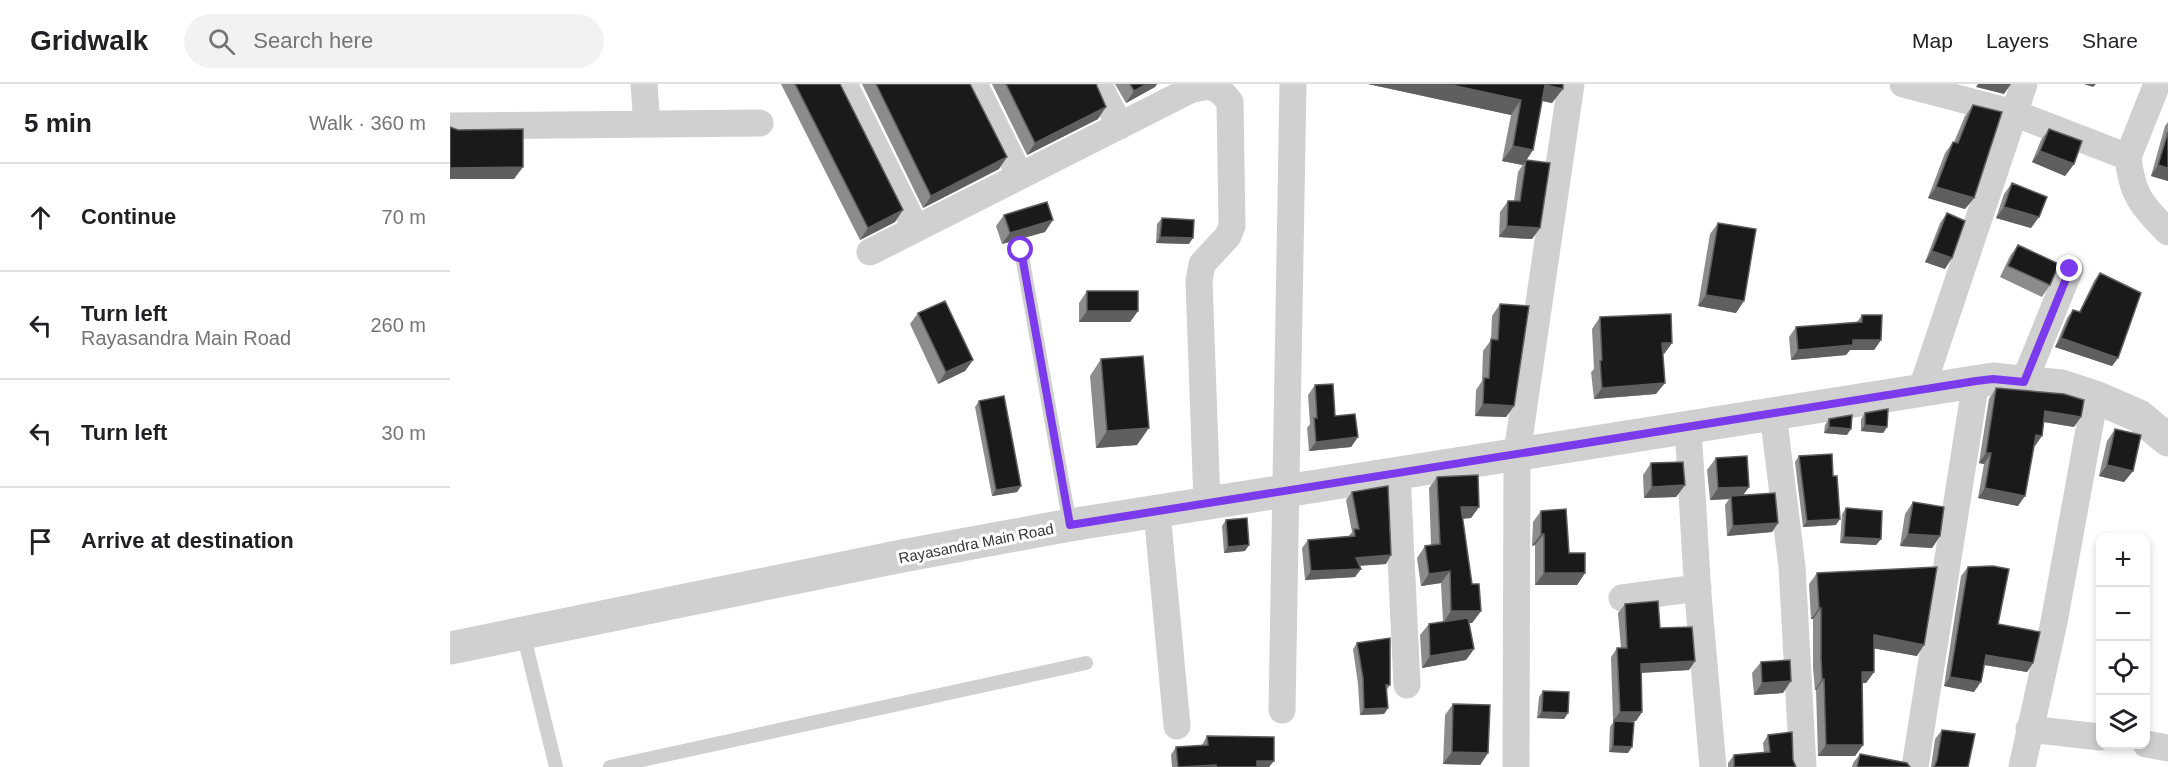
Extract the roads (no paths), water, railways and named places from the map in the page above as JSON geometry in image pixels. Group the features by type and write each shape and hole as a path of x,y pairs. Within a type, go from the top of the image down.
{"street":[{"path":"644,84 647,124"},
{"path":"843,84 916,229"},
{"path":"974,84 1020,176"},
{"path":"1098,84 1120,126"},
{"path":"1282,710 1293,84"},
{"path":"1516,767 1517,453 1571,84"},
{"path":"1903,84 2014,113 2128,157"},
{"path":"1921,390 2024,84"},
{"path":"2157,84 2128,157 2131,178 2141,203 2168,232"},
{"path":"870,252 1190,90 1206,86 1221,90 1230,102 1232,226 1228,236 1202,264 1199,280 1207,503"},
{"path":"450,126 760,123"},
{"path":"2024,382 2070,269"},
{"name":"Rayasandra Main Road","path":"450,648 902,556 1070,525 1976,381 1993,379 2061,386 2095,397 2139,416 2168,440"},
{"path":"1915,767 1976,381"},
{"path":"2022,767 2054,622 2095,397"},
{"path":"1773,413 1792,567 1803,767"},
{"path":"1688,427 1698,588 1713,767"},
{"path":"1397,473 1407,686"},
{"path":"1156,512 1177,726"},
{"path":"1622,598 1698,588"},
{"path":"2029,729 2096,737"},
{"path":"2150,745 2168,748"}],"lane":[{"path":"1021,250 1070,525"},
{"path":"524,633 555,767"},
{"path":"610,767 1086,663"}]}
